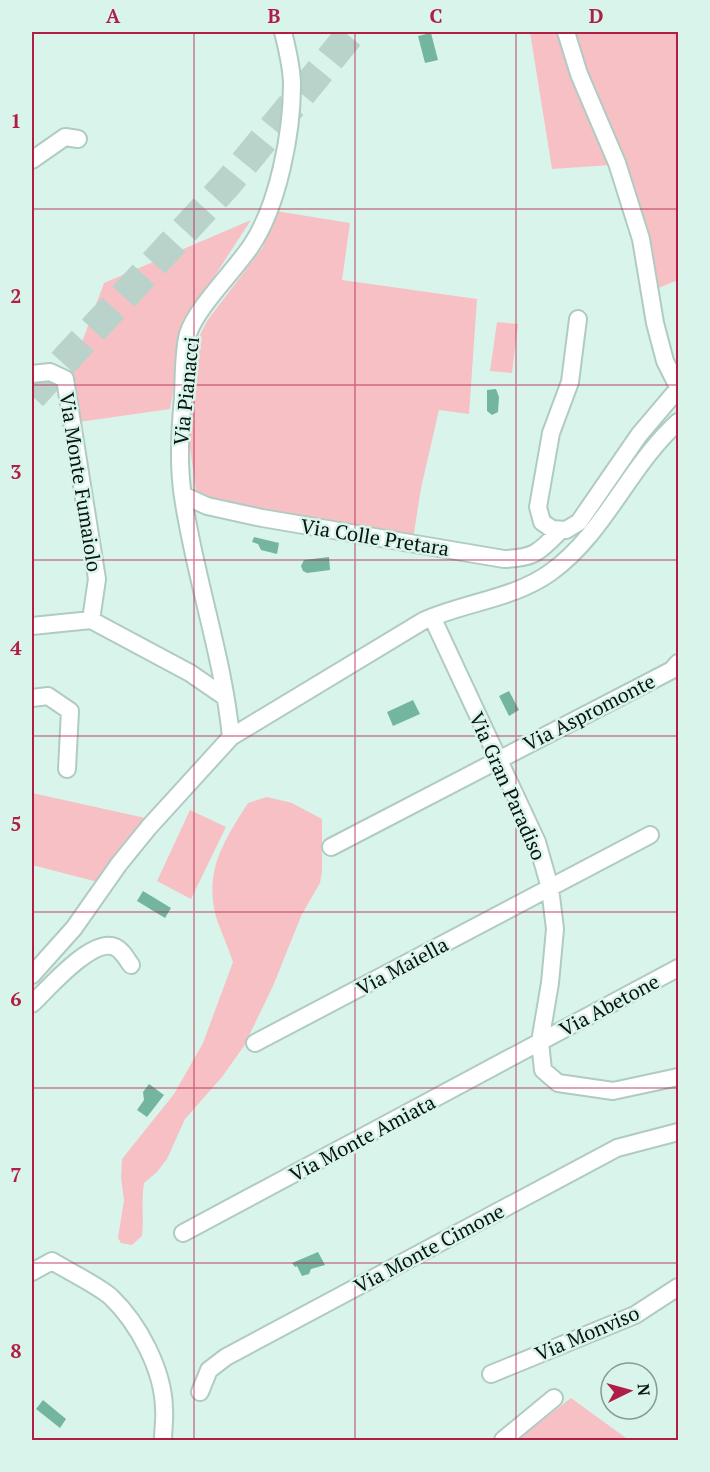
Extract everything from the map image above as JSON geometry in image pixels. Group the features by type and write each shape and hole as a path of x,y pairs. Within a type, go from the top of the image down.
{"street":[{"name":"Via Pianacci","path":"231,737 225,697 190,539 179,453 189,334 197,316 252,245 266,219 283,163 290,126 292,83 283,32"},
{"path":"566,32 579,74 618,163 641,239 655,323 665,362 678,388"},
{"path":"32,160 65,137 78,139"},
{"path":"560,531 542,522 538,512 538,500 551,433 570,382 578,319"},
{"name":"Via Monte Fumaiolo","path":"32,375 50,372 65,379 97,579 91,620"},
{"name":"Via Colle Pretara","path":"183,495 207,506 262,518 504,559 530,556 538,552 560,531 570,529 579,522 639,435 678,388"},
{"path":"32,975 74,928 148,827 231,737 432,617 513,592 551,572 581,544 656,445 678,422"},
{"name":"Via Gran Paradiso","path":"432,617 537,842 550,888 555,929 550,984 540,1042 543,1070 558,1083 613,1090 678,1077"},
{"path":"32,626 91,620 190,673 225,697"},
{"name":"Via Aspromonte","path":"331,848 672,670 678,663"},
{"path":"32,698 48,696 70,711 67,769"},
{"name":"Via Maiella","path":"255,1043 650,835"},
{"path":"32,1004 82,957 96,948 107,946 118,948 130,965"},
{"name":"Via Abetone","path":"540,1042 678,968"},
{"name":"Via Monte Amiata","path":"183,1233 540,1042"},
{"name":"Via Monte Cimone","path":"200,1392 209,1370 226,1356 617,1148 678,1132"},
{"path":"32,1272 52,1261 111,1297 130,1320 151,1354 160,1379 165,1407 162,1440"},
{"name":"Via Monviso","path":"491,1374 635,1315 678,1287"},
{"path":"503,1440 554,1398"}],"shaded area":[{"path":"530,32 678,32 678,280 656,289 611,165 552,169"},
{"path":"431,33 438,60 425,63 418,36"},
{"path":"276,211 350,223 342,280 477,299 469,414 439,410 421,488 413,539 216,501 196,491 189,441 195,358 199,337 207,321 263,247"},
{"path":"251,220 186,320 170,409 79,422 70,374 104,283"},
{"path":"497,322 518,324 512,373 490,371"},
{"path":"496,389 499,397 498,412 492,415 487,411 487,390"},
{"path":"254,537 279,543 277,554 261,550 258,544 252,542"},
{"path":"329,557 330,570 307,573 303,571 301,566 304,560"},
{"path":"509,691 519,710 509,716 499,696"},
{"path":"413,700 420,714 393,726 387,712"},
{"path":"32,793 150,819 98,882 32,865"},
{"path":"267,797 292,803 322,819 320,883 302,914 273,986 244,1046 222,1077 185,1119 167,1159 144,1183 142,1236 132,1245 121,1243 118,1238 124,1200 121,1178 122,1159 174,1094 203,1043 233,962 216,917 213,900 218,857 248,803"},
{"path":"190,810 226,827 191,899 157,881"},
{"path":"143,891 171,908 165,918 137,901"},
{"path":"149,1084 164,1095 147,1117 137,1110 144,1100 143,1092"},
{"path":"318,1252 325,1265 311,1269 309,1274 302,1276 297,1266 295,1267 292,1263"},
{"path":"571,1398 627,1440 517,1440"},
{"path":"43,1400 66,1419 60,1428 36,1409"}],"tunnel":[{"path":"32,396 228,183 352,32"}]}
